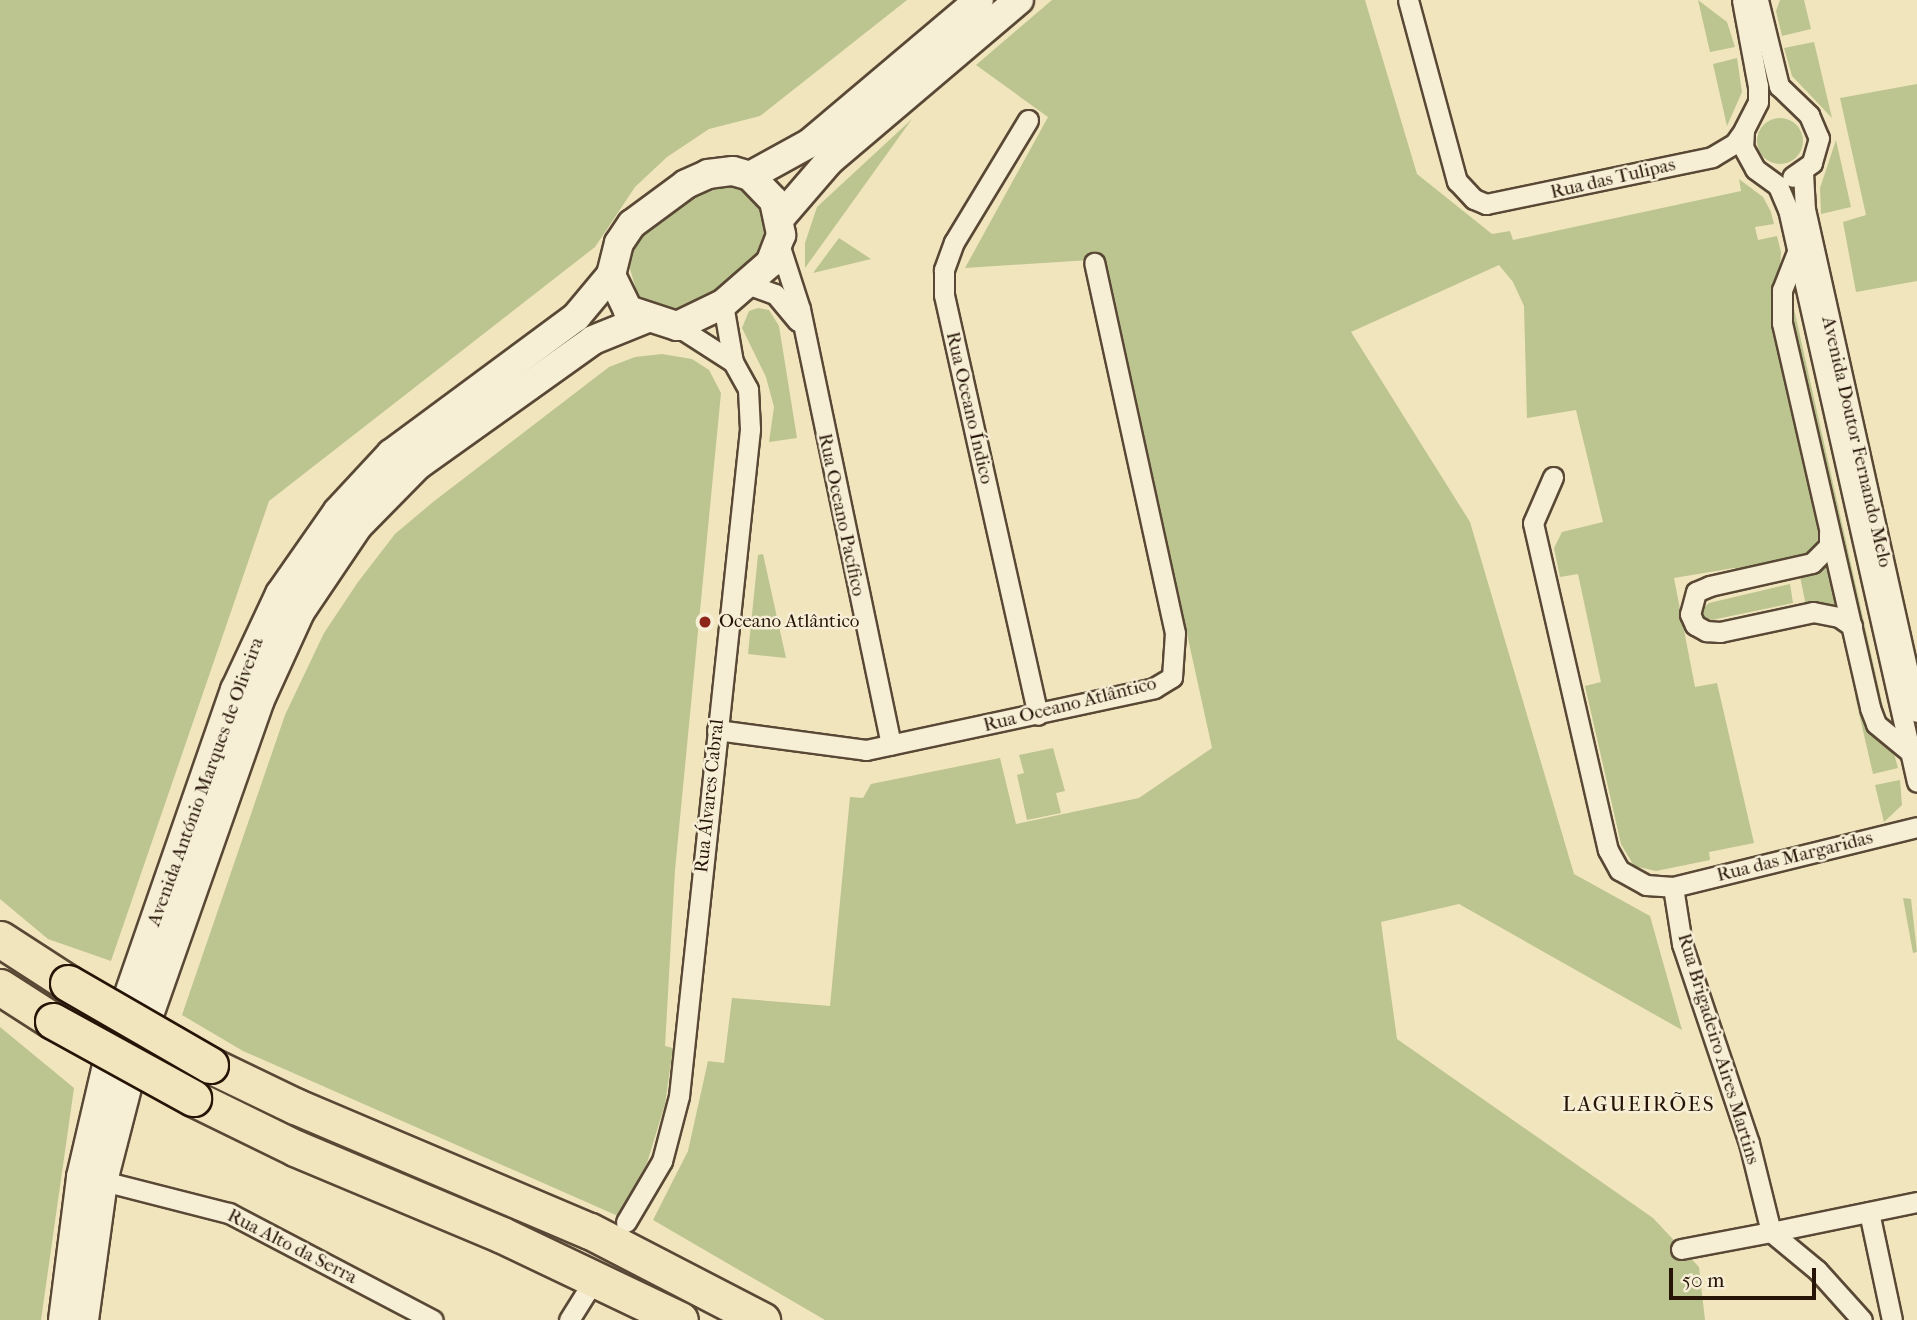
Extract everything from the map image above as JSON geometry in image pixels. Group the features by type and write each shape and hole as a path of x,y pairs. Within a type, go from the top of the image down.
{"highway":[{"path":"0,939 68,983 210,1065 295,1107 590,1231 762,1320"},
{"path":"0,987 53,1021 193,1098 295,1147 502,1235 680,1320"}],"main road":[{"path":"779,231 774,201 750,176 810,143 979,0"},
{"path":"611,275 620,301 645,319 677,326 723,304 750,285 771,263 779,231 829,161 1019,0"},
{"name":"Avenida António Marques de Oliveira","path":"92,1179 113,1040 235,690 280,593 338,510 391,454 576,317 611,275 619,243 655,204 708,174 733,172 750,176"},
{"name":"Avenida António Marques de Oliveira","path":"92,1179 243,746 283,647 325,572 358,526 418,465 593,340 645,319"},
{"path":"63,1320 92,1179"},
{"path":"84,1320 92,1179"}],"street":[{"name":"Rua das Tulipas","path":"1408,0 1457,181 1474,199 1486,204 1514,201 1712,157"},
{"name":"Avenida Doutor Fernando Melo","path":"1742,0 1757,67 1744,147 1761,172 1783,196 1917,782"},
{"path":"1712,157 1791,178 1803,172 1818,151 1819,138 1809,115 1779,86 1758,0"},
{"path":"1712,157 1735,143 1749,122 1776,103 1800,108"},
{"name":"Rua Oceano Índico","path":"1028,120 951,248 944,270 944,295 1038,715"},
{"name":"Avenida Doutor Fernando Melo","path":"1803,172 1805,209 1916,704"},
{"name":"Rua Oceano Pacífico","path":"779,231 891,745"},
{"path":"1797,252 1779,305 1876,724 1910,752"},
{"name":"Rua Oceano Atlântico","path":"717,730 866,750 1154,688 1172,677 1176,650 1094,263"},
{"name":"Rua Oceano Pacífico","path":"750,285 775,294 801,325"},
{"name":"Rua Álvares Cabral","path":"626,1222 662,1161 679,1096 750,429 748,389 733,362 723,304"},
{"path":"677,326 733,362"},
{"path":"1553,477 1533,523 1608,850 1619,870 1646,885 1673,887"},
{"path":"1830,528 1829,546 1822,557 1799,569 1696,592 1690,614 1695,625 1720,632 1813,612 1839,617 1852,626"},
{"name":"Rua das Margaridas","path":"1673,887 1917,827"},
{"name":"Rua Brigadeiro Aires Martins","path":"1673,887 1682,944 1749,1143 1771,1232"},
{"name":"Rua Alto da Serra","path":"92,1179 229,1213 433,1320"},
{"path":"1681,1249 1917,1202"},
{"path":"1868,1212 1892,1320"},
{"path":"1771,1232 1817,1269 1862,1320"},
{"path":"569,1320 586,1293"}],"green space":[{"path":"0,0 907,0 760,116 709,129 667,157 635,187 595,247 269,501 111,961 48,939 0,899"},
{"path":"1052,0 1365,0 1417,174 1492,234 1510,231 1513,240 1741,191 1739,179 1763,197 1771,212 1774,224 1755,227 1758,240 1777,236 1781,252 1777,324 1772,325 1807,483 1814,482 1825,526 1816,553 1744,574 1734,568 1674,578 1695,687 1717,683 1754,843 1709,852 1710,860 1656,871 1634,866 1621,844 1585,686 1601,682 1578,574 1560,577 1554,548 1562,532 1603,522 1576,410 1527,418 1524,306 1513,282 1499,265 1351,332 1470,522 1574,874 1650,916 1682,1030 1459,904 1381,922 1397,1039 1653,1218 1699,1267 1705,1320 825,1320 653,1220 688,1151 708,1061 724,1063 732,998 830,1006 850,797 863,798 871,784 1000,758 1016,824 1139,798 1212,748 1105,259 965,268 1048,117 976,65"},
{"path":"1698,0 1727,22 1735,47 1710,52"},
{"path":"1780,0 1804,0 1811,29 1782,36 1776,11"},
{"path":"1814,42 1832,118 1792,76 1784,48"},
{"path":"1737,58 1742,92 1727,126 1713,64"},
{"path":"1917,84 1917,281 1856,292 1843,222 1866,215 1840,98"},
{"path":"1780,118 1789,119 1796,125 1802,132 1802,150 1796,157 1789,163 1780,164 1771,163 1764,157 1758,150 1757,141 1758,132 1764,125 1771,119"},
{"path":"912,119 805,268 805,243 817,207"},
{"path":"1836,140 1851,207 1821,214 1820,188"},
{"path":"730,185 751,195 766,220 763,244 754,257 714,293 679,310 662,310 638,296 628,262 640,238 693,197"},
{"path":"839,238 871,259 813,273"},
{"path":"1790,291 1887,725 1880,716 1786,305"},
{"path":"758,308 769,310 779,326 797,438 769,442 774,407 766,377 742,328 749,311"},
{"path":"662,354 692,359 709,370 721,393 675,870 665,1046 673,1048 665,1104 647,1163 618,1216 243,1051 182,1015 285,715 324,633 358,582 395,534 609,367 635,357"},
{"path":"763,554 786,658 748,654 758,555"},
{"path":"1830,559 1840,608 1806,606 1800,576"},
{"path":"1790,584 1793,603 1712,620 1703,617 1702,609 1709,603"},
{"path":"1861,695 1893,750 1898,768 1873,774 1855,696"},
{"path":"1053,748 1065,791 1056,793 1061,813 1027,820 1017,775 1024,773 1019,755"},
{"path":"1900,780 1902,805 1884,822 1875,785"},
{"path":"1903,898 1911,899 1917,952 1913,953"},
{"path":"0,1027 74,1088 41,1320 0,1320"}],"place":[{"name":"Oceano Atlântico","path":"705,622"}],"district":[{"name":"LAGUEIRÕES","path":"1639,1104"}]}
